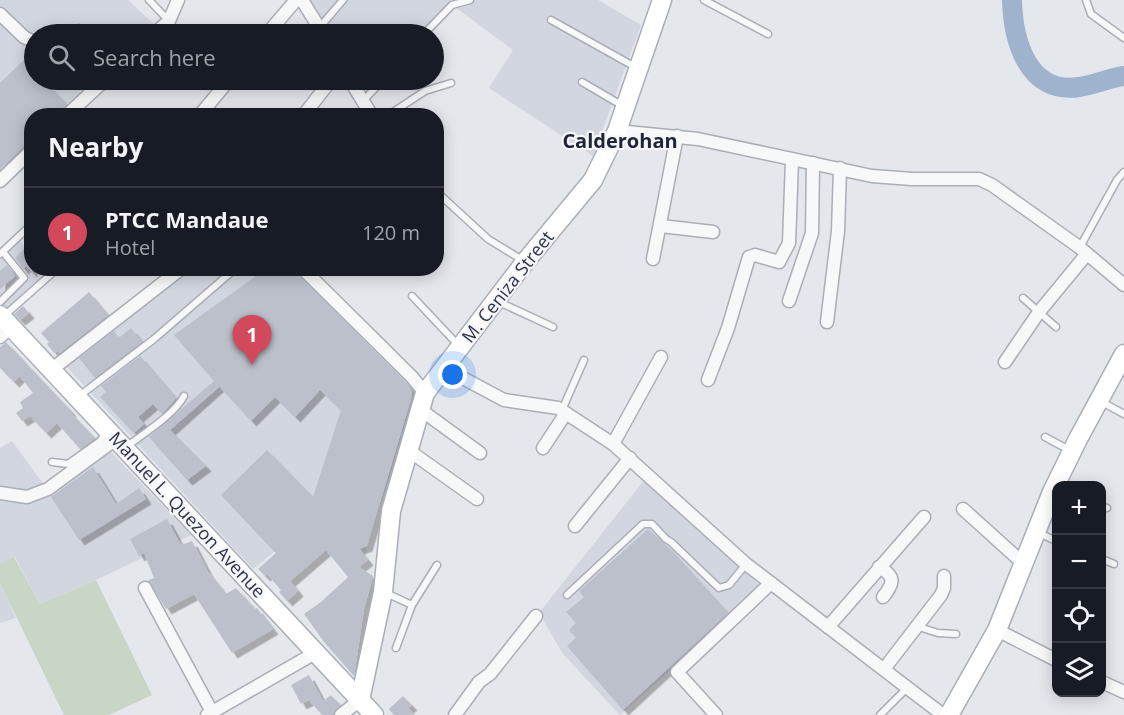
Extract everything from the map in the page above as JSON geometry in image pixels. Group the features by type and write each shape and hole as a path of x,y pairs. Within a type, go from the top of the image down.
{"street":[{"path":"166,24 170,21 178,0"},
{"path":"276,24 296,0"},
{"path":"302,0 317,24"},
{"name":"M. Ceniza Street","path":"360,700 383,592 391,511 423,401 460,346 593,180 617,131 662,0"},
{"path":"0,14 24,37"},
{"path":"206,108 221,90"},
{"path":"309,108 323,90"},
{"path":"356,90 367,108"},
{"path":"75,108 93,91"},
{"path":"617,131 677,136 872,176 912,179 979,179 992,185 1083,251 1124,285"},
{"path":"653,259 677,136"},
{"path":"0,181 24,158"},
{"path":"708,380 729,328 749,257 755,255 779,262 789,243 792,160"},
{"path":"789,301 812,233 813,163"},
{"path":"827,322 838,231 840,168"},
{"path":"661,226 713,232"},
{"path":"1005,362 1083,251"},
{"path":"51,370 172,276"},
{"path":"310,276 412,377 423,401 480,453"},
{"name":"Manuel L. Quezon Avenue","path":"3,320 374,715"},
{"path":"1059,481 1072,451 1124,354"},
{"path":"613,444 661,357"},
{"path":"444,368 504,400 558,408 613,444 746,564 943,715"},
{"path":"543,448 564,412"},
{"path":"0,493 27,497 48,489 116,440"},
{"path":"408,450 477,499"},
{"path":"575,526 630,458"},
{"path":"949,715 997,630 1052,498"},
{"path":"963,509 1024,564"},
{"path":"828,627 924,517"},
{"path":"879,567 888,572 891,578 891,586 883,597"},
{"path":"884,669 941,595 944,588 944,576"},
{"path":"716,715 677,672 771,583"},
{"path":"145,588 209,714 315,653"},
{"path":"455,715 479,682 490,674 536,616"},
{"path":"997,630 1052,658"},
{"path":"1106,684 1124,692"},
{"path":"341,715 360,700"}],"lane":[{"path":"149,0 170,21"},
{"path":"326,24 343,0"},
{"path":"434,24 453,4 470,0"},
{"path":"704,0 768,34"},
{"path":"1086,0 1091,14 1124,38"},
{"path":"551,20 639,69"},
{"path":"582,82 625,107"},
{"path":"444,85 451,83"},
{"path":"363,101 373,90"},
{"path":"399,108 428,90"},
{"path":"1083,251 1117,180 1124,172"},
{"path":"444,199 488,239 525,262"},
{"path":"3,320 11,292 24,278 2,253 24,232"},
{"path":"3,320 50,276"},
{"path":"77,398 154,339 227,276"},
{"path":"5,285 11,292"},
{"path":"412,296 460,346"},
{"path":"1023,298 1056,327"},
{"path":"495,301 553,327"},
{"path":"564,412 584,360"},
{"path":"52,462 68,464 99,442 116,440 162,419 184,396"},
{"path":"1099,400 1124,414"},
{"path":"1046,437 1072,451"},
{"path":"567,595 643,524 652,524 666,540 671,542 719,588 729,585 746,564"},
{"path":"1037,532 1052,539"},
{"path":"1106,561 1114,564"},
{"path":"396,648 412,605 437,565"},
{"path":"383,592 412,605"},
{"path":"916,626 938,633 956,634"},
{"path":"880,715 908,687"}],"shaded area":[{"path":"0,0 128,0 154,24 24,24 24,28 0,6"},
{"path":"310,0 598,0 641,25 593,156 489,88 513,50 455,7 439,24 326,24"},
{"path":"0,21 24,39 24,90 82,90 86,94 71,108 24,108 24,154 0,178"},
{"path":"366,90 379,90 371,98"},
{"path":"19,241 24,246 24,276 44,276 3,311 0,307 0,258"},
{"path":"177,276 302,276 409,383 414,391 413,401 365,554 325,511 253,569 65,365"},
{"path":"12,441 44,485 103,444 191,535 40,604 15,557 0,563 0,448"},
{"path":"645,479 762,588 620,715 563,654 539,613"},
{"path":"0,583 16,618 0,623"}],"green space":[{"path":"14,557 40,604 96,580 152,695 109,715 64,715 0,583 0,563"}],"building":[{"path":"24,60 24,90 53,90 67,104 64,108 24,108 24,146 0,170 0,83"},
{"path":"24,249 23,269 15,258"},
{"path":"7,265 15,276 0,289 0,271"},
{"path":"256,276 299,276 407,384 412,392 367,546 359,549 368,560 359,567 373,576 364,609 354,676 324,642 304,614 348,577 326,550 290,581 298,591 287,601 267,574 265,576 258,569 276,553 221,495 267,450 313,497 341,410 320,390 295,417 275,397 251,421 219,386 170,430 206,466 187,480 149,437 214,381 174,335"},
{"path":"89,292 108,315 59,353 57,351 54,353 47,344 49,342 41,333"},
{"path":"23,306 29,313 20,320 14,314"},
{"path":"131,328 142,342 95,378 79,358 114,331 119,338"},
{"path":"6,342 95,438 80,449 57,423 46,433 30,416 22,421 16,413 23,408 20,402 33,393 20,376 14,382 0,368 0,347"},
{"path":"140,356 176,398 162,414 153,404 138,417 144,424 134,433 100,397 106,392 101,386"},
{"path":"93,467 116,504 139,488 146,499 79,540 51,497"},
{"path":"167,519 181,545 192,541 208,572 226,594 236,588 255,609 257,608 273,629 232,653 194,594 166,609 148,580 154,578 144,553 139,556 130,539"},
{"path":"648,529 667,546 728,613 623,710 567,646 576,638 569,630 576,623 566,612 584,597 579,591"},
{"path":"309,675 323,701 331,695 340,705 332,715 322,715 309,700 301,704 291,685"},
{"path":"403,696 412,705 408,708 414,715 394,715 389,709"}],"waterway":[{"path":"1012,0 1020,47 1035,73 1047,82 1061,87 1079,87 1124,76"}],"place":[{"name":"PTCC Mandaue","path":"252,365"}],"district":[{"name":"Calderohan","path":"620,141"}]}
